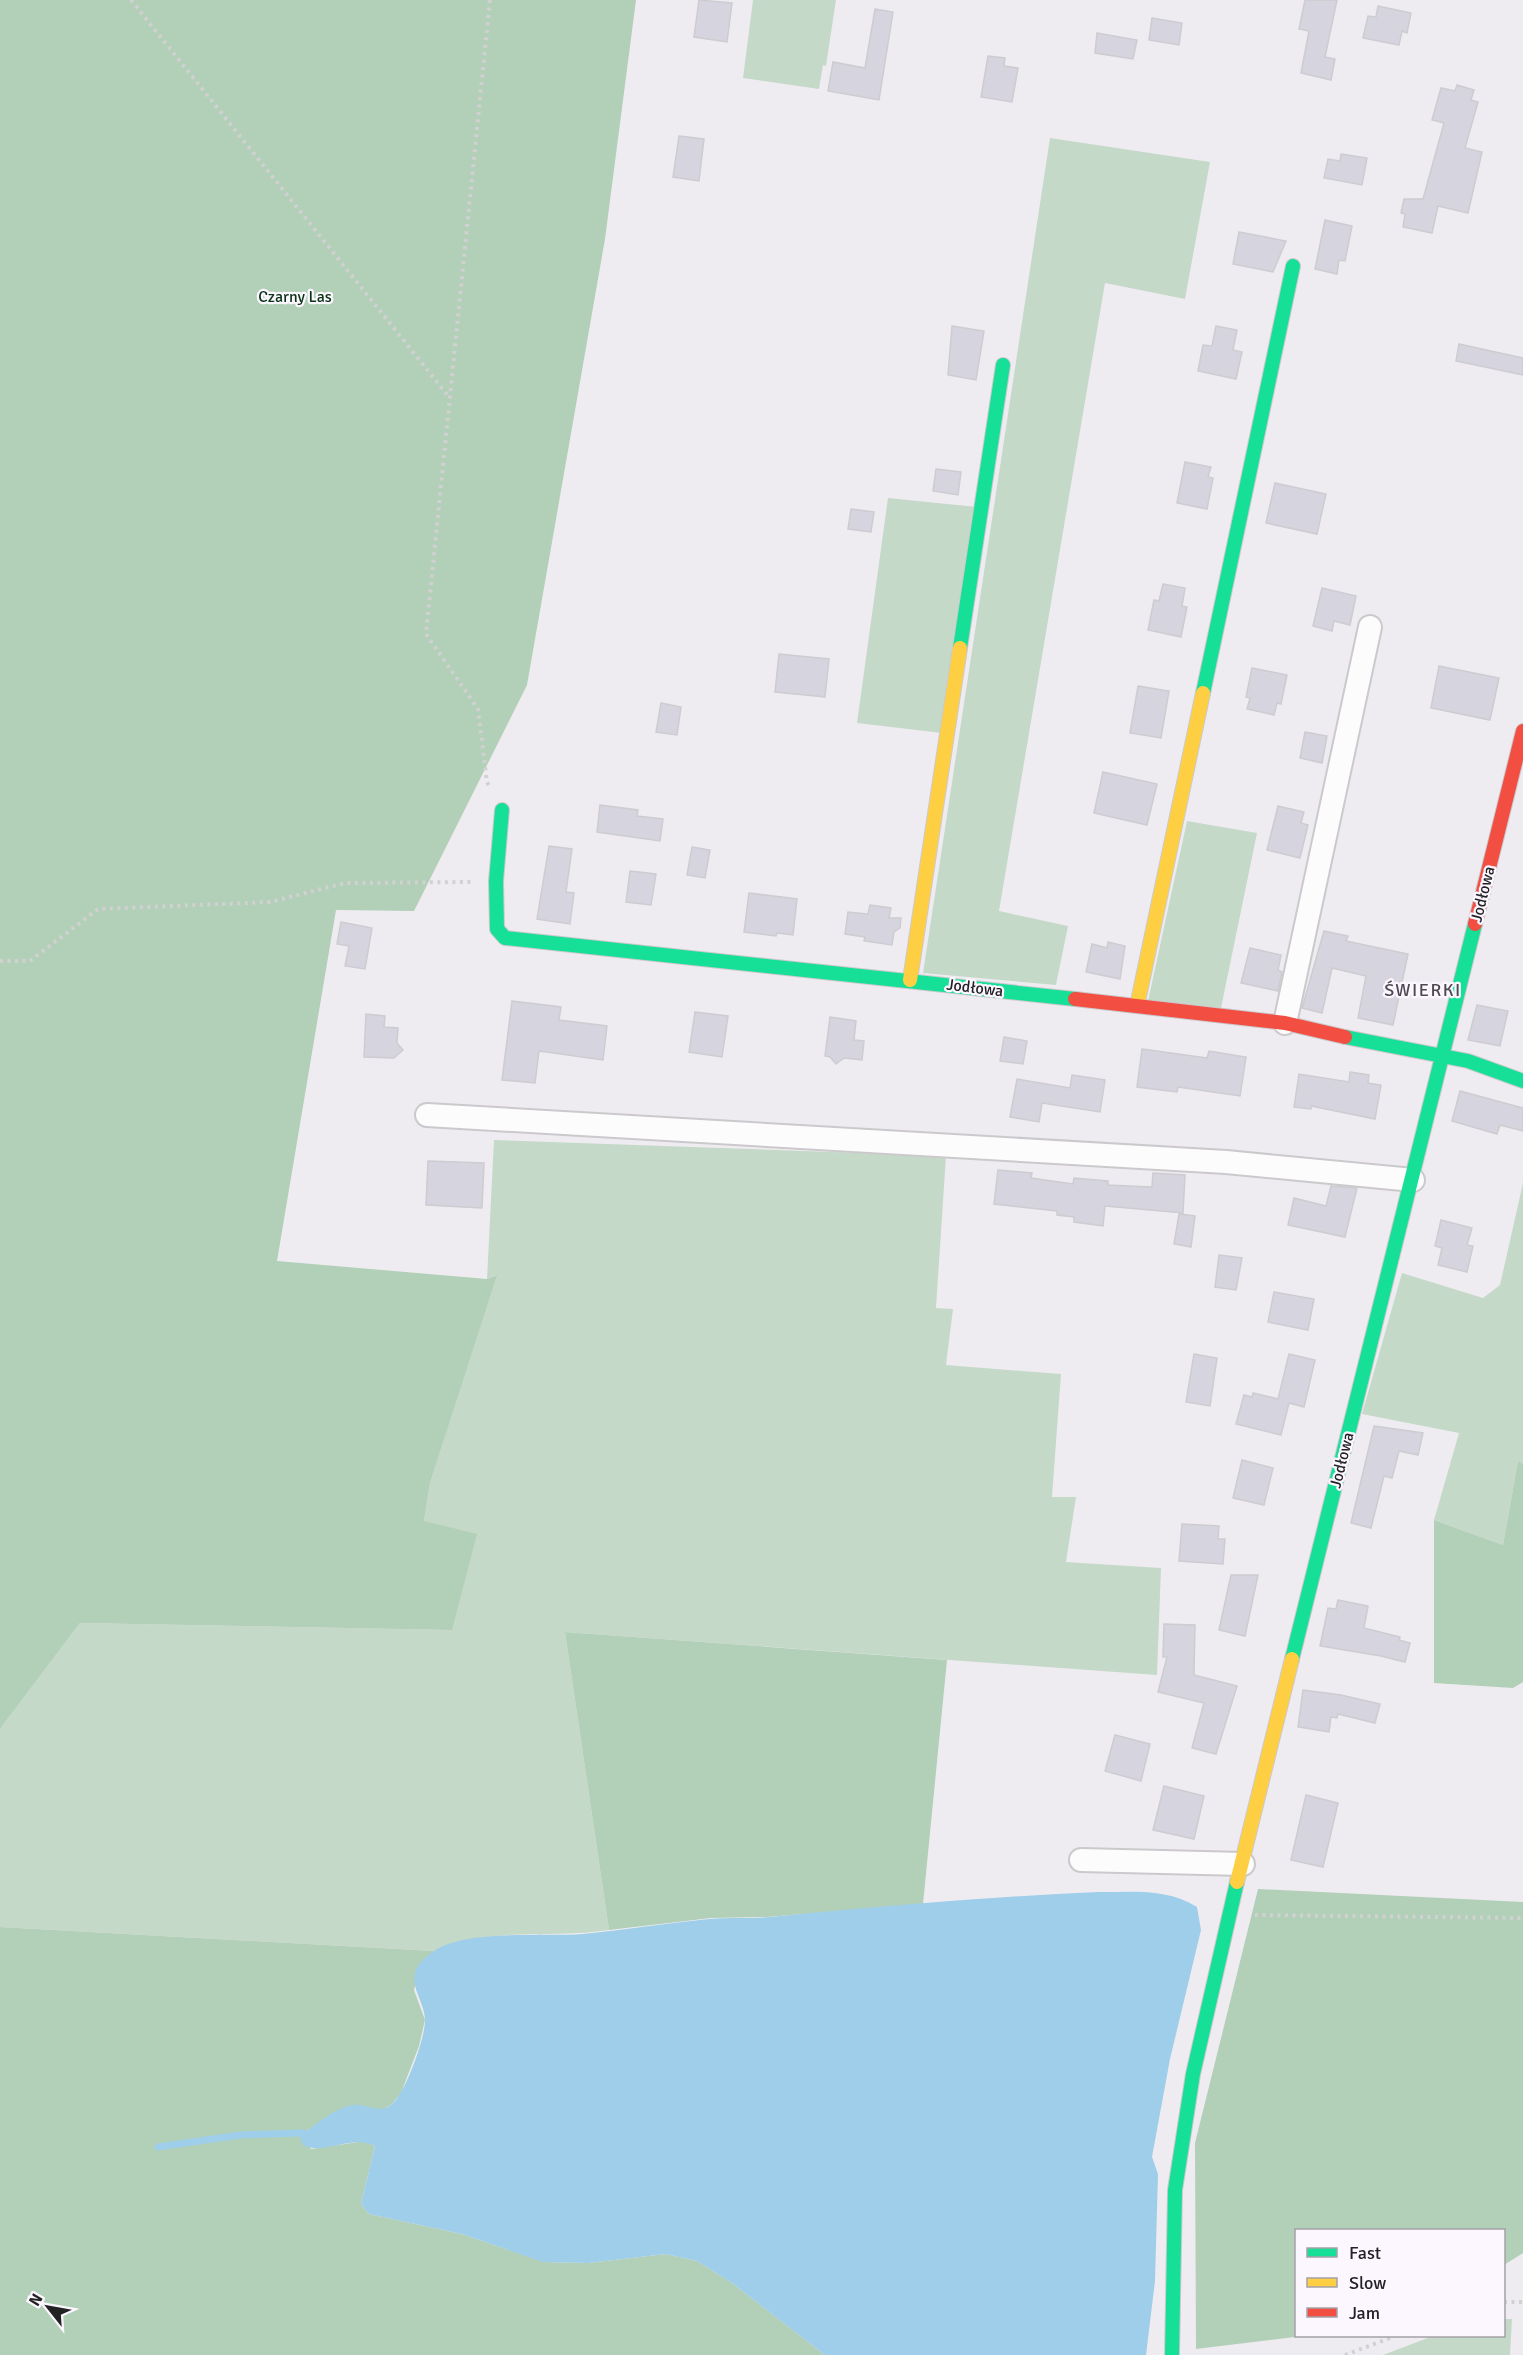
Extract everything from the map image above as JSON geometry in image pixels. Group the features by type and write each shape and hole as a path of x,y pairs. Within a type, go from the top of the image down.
{"street":[{"path":"1137,1006 1293,266"},
{"path":"910,980 1003,365"},
{"path":"1285,1023 1370,627"},
{"name":"Jodłowa","path":"1172,2355 1175,2190 1193,2074 1221,1941 1413,1180 1523,731"},
{"path":"496,881 502,810"},
{"name":"Jodłowa","path":"496,881 497,929 505,939 910,980 1285,1023 1468,1061 1523,1082"},
{"path":"427,1115 1226,1162 1413,1180"},
{"path":"1081,1860 1242,1864"}],"path":[{"path":"131,0 450,398"},
{"path":"490,0 426,634 478,709 487,782 502,810"},
{"path":"0,961 30,961 98,909 270,902 345,883 496,881"},
{"path":"1227,1914 1523,1918"},
{"path":"1505,2302 1523,2302"},
{"path":"1345,2355 1392,2337"}],"green space":[{"name":"Czarny Las","path":"0,0 636,0 605,239 527,685 414,911 336,910 277,1261 487,1279 497,1275 430,1483 424,1521 477,1534 452,1630 80,1623 0,1729"},
{"path":"753,0 836,0 826,66 823,65 819,89 743,78"},
{"path":"1050,138 1210,162 1185,299 1105,283 999,911 1068,926 1056,985 923,973"},
{"path":"888,498 977,507 942,733 857,723"},
{"path":"1187,821 1257,833 1221,1008 1148,1001"},
{"path":"494,1140 946,1156 936,1308 953,1309 946,1365 1061,1374 1052,1497 1076,1497 1066,1562 1161,1568 1157,1675 565,1632 609,1930 475,1938 434,1951 0,1927 0,1729 80,1623 452,1630 424,1521 430,1483 496,1275 487,1279"},
{"path":"1523,1183 1523,1464 1518,1461 1503,1545 1434,1520 1459,1433 1362,1414 1402,1273 1483,1298 1500,1285"},
{"path":"1518,1461 1523,1464 1523,1682 1513,1688 1434,1683 1434,1520 1503,1545"},
{"path":"565,1632 947,1660 923,1904 767,1917 711,1918 609,1930"},
{"path":"1258,1889 1523,1902 1523,2253 1505,2264 1505,2229 1295,2229 1295,2337 1196,2349 1195,2143"},
{"path":"0,1927 434,1951 422,1963 414,1990 425,2020 419,2046 401,2093 392,2104 382,2110 337,2111 303,2133 311,2149 365,2141 375,2146 361,2204 369,2214 462,2234 544,2262 588,2263 666,2254 697,2261 732,2283 825,2355 0,2355"},
{"path":"1505,2319 1512,2319 1510,2355 1383,2355 1430,2337 1505,2337"}],"water":[{"path":"1098,1892 1149,1892 1186,1901 1197,1907 1201,1930 1170,2059 1152,2157 1158,2174 1155,2281 1146,2355 825,2355 732,2283 697,2261 666,2254 588,2263 543,2262 462,2234 369,2214 361,2204 375,2146 357,2142 311,2148 303,2145 300,2138 303,2133 339,2109 357,2105 382,2109 392,2104 397,2098 418,2053 424,2030 424,2013 415,1986 416,1969 422,1960 448,1944 466,1939 506,1935 583,1934 709,1919 762,1918 934,1902"}],"building":[{"path":"699,0 732,3 727,42 694,37"},
{"path":"1305,0 1337,0 1325,57 1335,59 1331,80 1301,73 1309,31 1299,29"},
{"path":"1378,6 1411,13 1407,33 1402,31 1399,45 1363,38 1368,16 1376,17"},
{"path":"875,9 893,12 879,100 828,91 833,62 865,68"},
{"path":"1152,18 1182,23 1179,45 1149,40"},
{"path":"1097,33 1137,40 1133,59 1095,53"},
{"path":"988,56 1005,58 1004,66 1018,68 1012,102 981,97"},
{"path":"1457,85 1474,90 1471,100 1478,102 1465,148 1482,152 1468,213 1438,206 1432,233 1403,227 1405,214 1401,213 1404,199 1423,199 1444,123 1432,120 1441,88 1455,91"},
{"path":"679,136 704,139 699,181 673,177"},
{"path":"1341,154 1367,158 1362,185 1324,178 1328,159 1340,161"},
{"path":"1325,220 1352,226 1345,261 1339,260 1337,274 1315,269"},
{"path":"1239,232 1286,241 1273,272 1233,264"},
{"path":"952,326 984,331 976,380 948,375"},
{"path":"1216,326 1237,330 1233,350 1242,352 1236,379 1198,371 1203,345 1212,346"},
{"path":"1459,344 1523,358 1523,375 1456,361"},
{"path":"1185,462 1211,467 1208,477 1213,478 1207,509 1177,503"},
{"path":"936,469 961,472 958,495 933,491"},
{"path":"1275,483 1326,494 1317,534 1266,523"},
{"path":"851,509 874,512 871,532 848,529"},
{"path":"1163,584 1185,588 1182,606 1187,607 1181,637 1148,630 1154,600 1159,601"},
{"path":"1322,588 1356,596 1350,625 1334,621 1332,631 1313,626"},
{"path":"779,654 829,659 825,697 775,692"},
{"path":"1439,666 1499,678 1490,720 1431,708"},
{"path":"1252,668 1287,675 1281,704 1277,703 1274,715 1247,709 1250,698 1246,697"},
{"path":"1138,686 1169,691 1161,738 1130,733"},
{"path":"661,703 681,707 677,735 656,732"},
{"path":"1305,732 1327,736 1322,763 1300,758"},
{"path":"1103,772 1157,784 1147,825 1094,813"},
{"path":"600,805 638,810 637,816 663,819 660,841 597,832"},
{"path":"1278,806 1304,812 1301,823 1308,825 1300,858 1267,850"},
{"path":"549,846 572,849 566,892 574,893 570,924 537,919"},
{"path":"692,847 710,850 705,878 687,875"},
{"path":"630,871 656,874 651,905 626,902"},
{"path":"749,893 797,899 793,935 777,933 776,936 744,932"},
{"path":"870,905 891,908 889,918 901,918 900,928 894,932 892,945 864,941 865,937 845,934 848,912 868,914"},
{"path":"341,922 372,928 365,969 345,966 349,946 337,944"},
{"path":"1324,931 1348,936 1346,941 1408,954 1393,1025 1358,1018 1366,976 1332,968 1322,1013 1302,1008"},
{"path":"1108,942 1125,946 1120,979 1086,972 1092,944 1107,948"},
{"path":"1250,948 1281,955 1278,970 1282,972 1278,991 1241,983"},
{"path":"512,1001 561,1007 559,1020 607,1026 603,1060 539,1051 535,1083 502,1080"},
{"path":"1477,1005 1508,1011 1500,1046 1468,1040"},
{"path":"695,1012 728,1016 722,1057 689,1052"},
{"path":"366,1014 385,1016 384,1027 398,1028 397,1043 403,1050 394,1058 364,1057"},
{"path":"830,1017 856,1021 854,1040 864,1041 862,1060 844,1058 836,1064 830,1057 825,1056"},
{"path":"1004,1037 1027,1041 1023,1064 1000,1061"},
{"path":"1142,1049 1207,1058 1209,1051 1246,1057 1240,1096 1178,1087 1177,1092 1137,1087"},
{"path":"1350,1072 1369,1075 1368,1083 1381,1085 1375,1119 1311,1106 1311,1109 1294,1107 1299,1074 1349,1082"},
{"path":"1072,1075 1105,1080 1100,1112 1042,1103 1039,1122 1010,1117 1017,1079 1070,1088"},
{"path":"1460,1091 1523,1108 1523,1131 1500,1125 1497,1134 1452,1121"},
{"path":"428,1161 484,1163 482,1208 426,1205"},
{"path":"998,1170 1032,1173 1031,1178 1073,1184 1074,1178 1108,1181 1108,1185 1152,1187 1153,1173 1185,1175 1183,1213 1105,1206 1103,1226 1074,1222 1074,1217 1057,1215 1057,1211 994,1204"},
{"path":"1331,1186 1357,1188 1345,1237 1288,1225 1294,1198 1326,1206"},
{"path":"1179,1214 1195,1216 1191,1247 1174,1244"},
{"path":"1441,1220 1472,1228 1467,1245 1473,1246 1467,1272 1438,1265 1442,1248 1435,1246"},
{"path":"1219,1255 1242,1258 1236,1290 1215,1287"},
{"path":"1274,1292 1314,1299 1308,1330 1268,1322"},
{"path":"1194,1354 1217,1358 1210,1406 1186,1402"},
{"path":"1289,1354 1315,1360 1304,1407 1289,1403 1281,1435 1236,1424 1244,1395 1252,1397 1253,1393 1278,1399"},
{"path":"1374,1426 1423,1433 1418,1455 1399,1451 1392,1478 1384,1476 1371,1528 1351,1523"},
{"path":"1242,1460 1273,1468 1264,1505 1233,1498"},
{"path":"1182,1524 1219,1526 1218,1539 1225,1539 1223,1564 1179,1561"},
{"path":"1231,1575 1258,1575 1245,1636 1219,1630"},
{"path":"1338,1600 1368,1606 1364,1628 1400,1637 1399,1640 1410,1643 1405,1662 1320,1646 1328,1608 1336,1609"},
{"path":"1164,1624 1195,1625 1194,1675 1237,1686 1216,1754 1192,1748 1204,1703 1158,1692 1167,1657 1163,1657"},
{"path":"1303,1690 1341,1695 1380,1704 1375,1723 1338,1714 1337,1718 1331,1717 1329,1732 1298,1727"},
{"path":"1115,1735 1150,1744 1141,1781 1105,1771"},
{"path":"1164,1786 1204,1796 1194,1839 1153,1830"},
{"path":"1306,1795 1338,1803 1323,1867 1291,1860"}],"waterway":[{"path":"158,2147 240,2135 303,2133"}],"traffic: fast":[{"path":"1203,693 1293,266"},
{"path":"960,648 1003,365"},
{"path":"502,810 496,881 497,929 505,938 1075,999"},
{"path":"1292,1659 1475,924"},
{"path":"1345,1037 1468,1061 1523,1081"},
{"path":"1172,2355 1175,2190 1193,2074 1237,1882"}],"traffic: slow":[{"path":"910,980 960,648"},
{"path":"1137,1006 1203,693"},
{"path":"1237,1882 1292,1659"}],"traffic: jam":[{"path":"1475,924 1523,731"},
{"path":"1075,999 1285,1023 1345,1037"}],"district":[{"name":"ŚWIERKI","path":"1423,990"}]}
